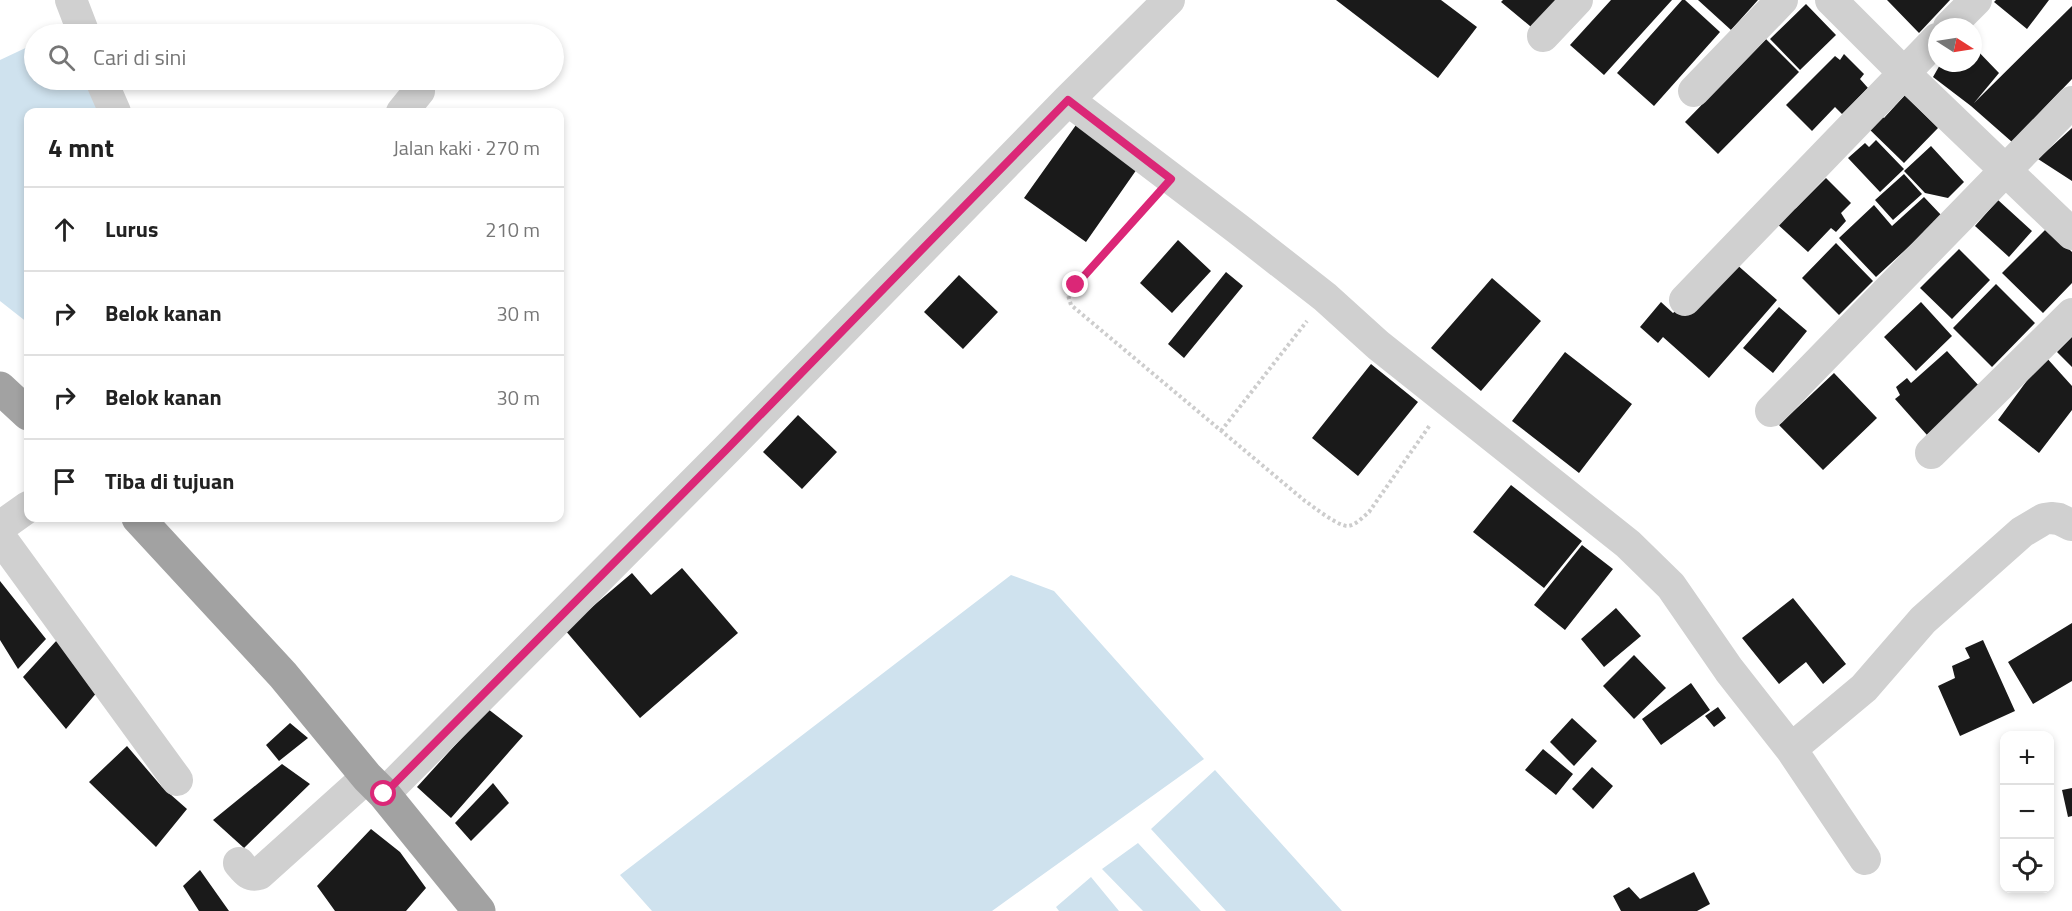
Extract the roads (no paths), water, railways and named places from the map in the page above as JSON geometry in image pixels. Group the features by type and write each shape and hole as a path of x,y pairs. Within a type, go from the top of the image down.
{"highway":[{"path":"142,522 283,675 478,911"}],"street":[{"path":"71,0 80,24"},
{"path":"239,863 248,874 259,874 376,785 727,449 1068,100 1169,0"},
{"path":"1543,36 1577,0"},
{"path":"1694,91 1782,0"},
{"path":"1831,0 2072,234"},
{"path":"1958,18 1976,0"},
{"path":"1684,300 1928,48"},
{"path":"105,90 113,108"},
{"path":"1068,100 1238,228 1325,297 1378,345 1628,544 1671,586 1730,670 1791,749 1865,859"},
{"path":"1771,411 2072,102"},
{"path":"1931,453 2072,314"},
{"path":"0,527 24,510"},
{"path":"1791,749 1864,688 1923,620 2022,532 2032,525 2051,518 2059,519 2072,530"},
{"path":"0,537 177,780"}],"water":[{"path":"24,49 24,90 95,90 102,108 24,108 24,320 0,301 0,60"},
{"path":"1011,575 1054,591 1204,759 992,911 652,911 620,875"},
{"path":"1215,770 1342,911 1226,911 1151,829"},
{"path":"1138,843 1201,911 1143,911 1102,869"},
{"path":"1091,877 1119,911 1059,911 1056,907"}]}
